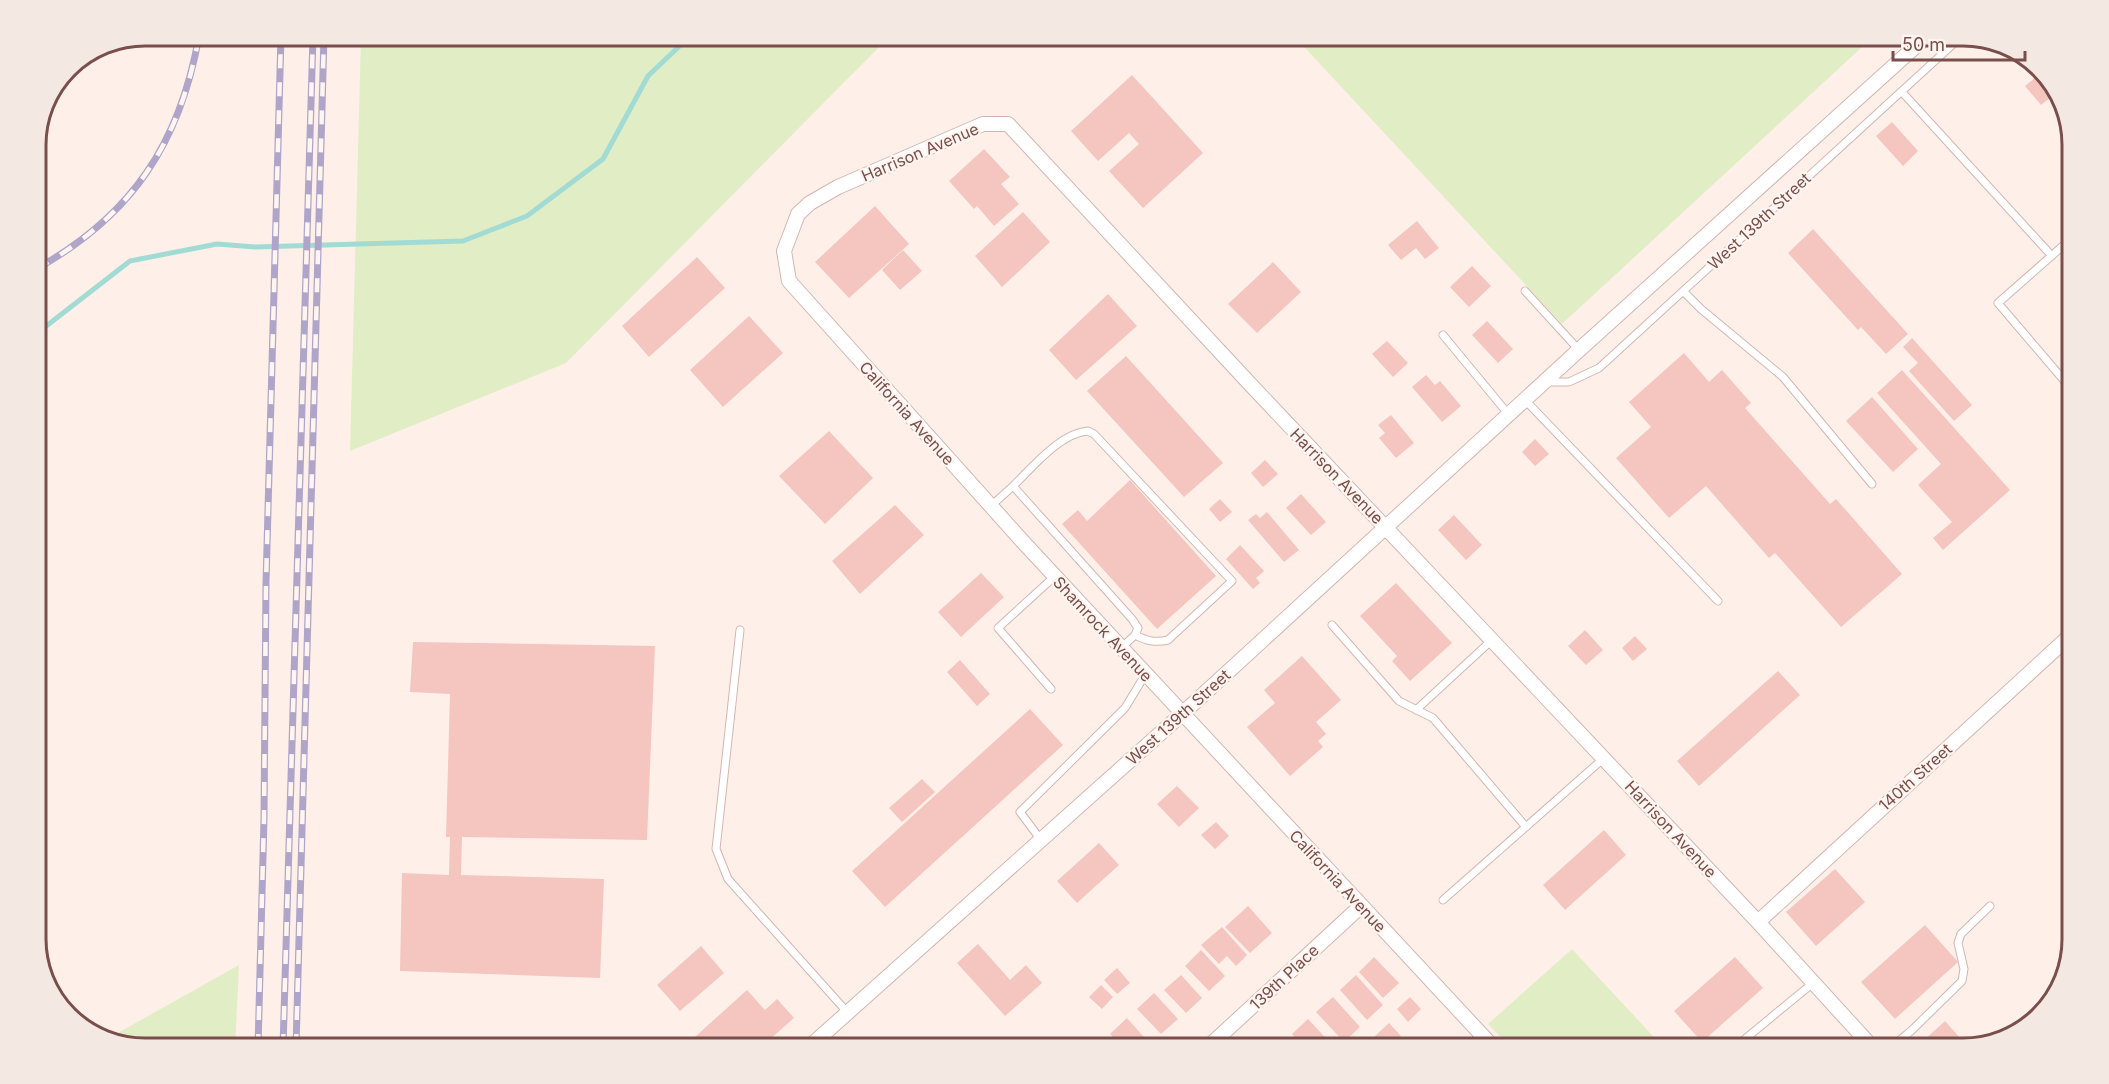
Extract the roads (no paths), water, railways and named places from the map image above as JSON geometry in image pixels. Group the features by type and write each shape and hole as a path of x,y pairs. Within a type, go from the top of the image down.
{"street":[{"name":"West 139th Street","path":"820,1037 1182,714 1579,350 1916,46"},
{"name":"Harrison Avenue","path":"789,281 784,251 798,214 810,203 838,187 983,124 1008,124 1758,922 1863,1037"},
{"name":"California Avenue","path":"789,281 1024,544"},
{"name":"Shamrock Avenue","path":"1024,544 1182,714"},
{"name":"140th Street","path":"1758,922 2062,643"},
{"name":"California Avenue","path":"1182,714 1484,1037"},
{"name":"139th Place","path":"1219,1037 1361,906"}],"lane":[{"name":"West 139th Street","path":"1545,382 1569,382 1599,368 1951,46"},
{"path":"1902,92 2052,256"},
{"path":"2062,247 1998,303 2062,378"},
{"path":"1525,291 1579,350"},
{"path":"1683,291 1701,309 1783,377 1872,484"},
{"path":"1443,335 1509,415"},
{"path":"1525,400 1718,601"},
{"path":"991,506 1060,442 1080,431 1094,434 1232,581 1168,640 1146,641 1135,635"},
{"path":"1013,486 1132,619 1137,628 1135,635 1121,648"},
{"path":"1051,689 998,628 1054,577"},
{"path":"1332,624 1400,701 1433,718 1526,827"},
{"path":"740,630 716,849 729,879 848,1012"},
{"path":"1416,710 1473,660 1492,640"},
{"path":"1041,840 1020,812 1125,708 1145,675"},
{"path":"1443,900 1604,758"},
{"path":"1904,1037 1962,981 1964,969 1958,943 1961,934 1990,906"},
{"path":"1747,1037 1813,983"}],"waterway":[{"path":"47,325 130,261 217,244 255,247 463,241 527,216 603,159 648,76 680,46"}],"railway":[{"path":"47,262 70,248 99,225 125,200 146,173 164,143 179,110 197,46"},
{"path":"258,1037 264,818 266,583 281,46"},
{"path":"283,1037 313,46"},
{"path":"296,1037 324,46"}]}
